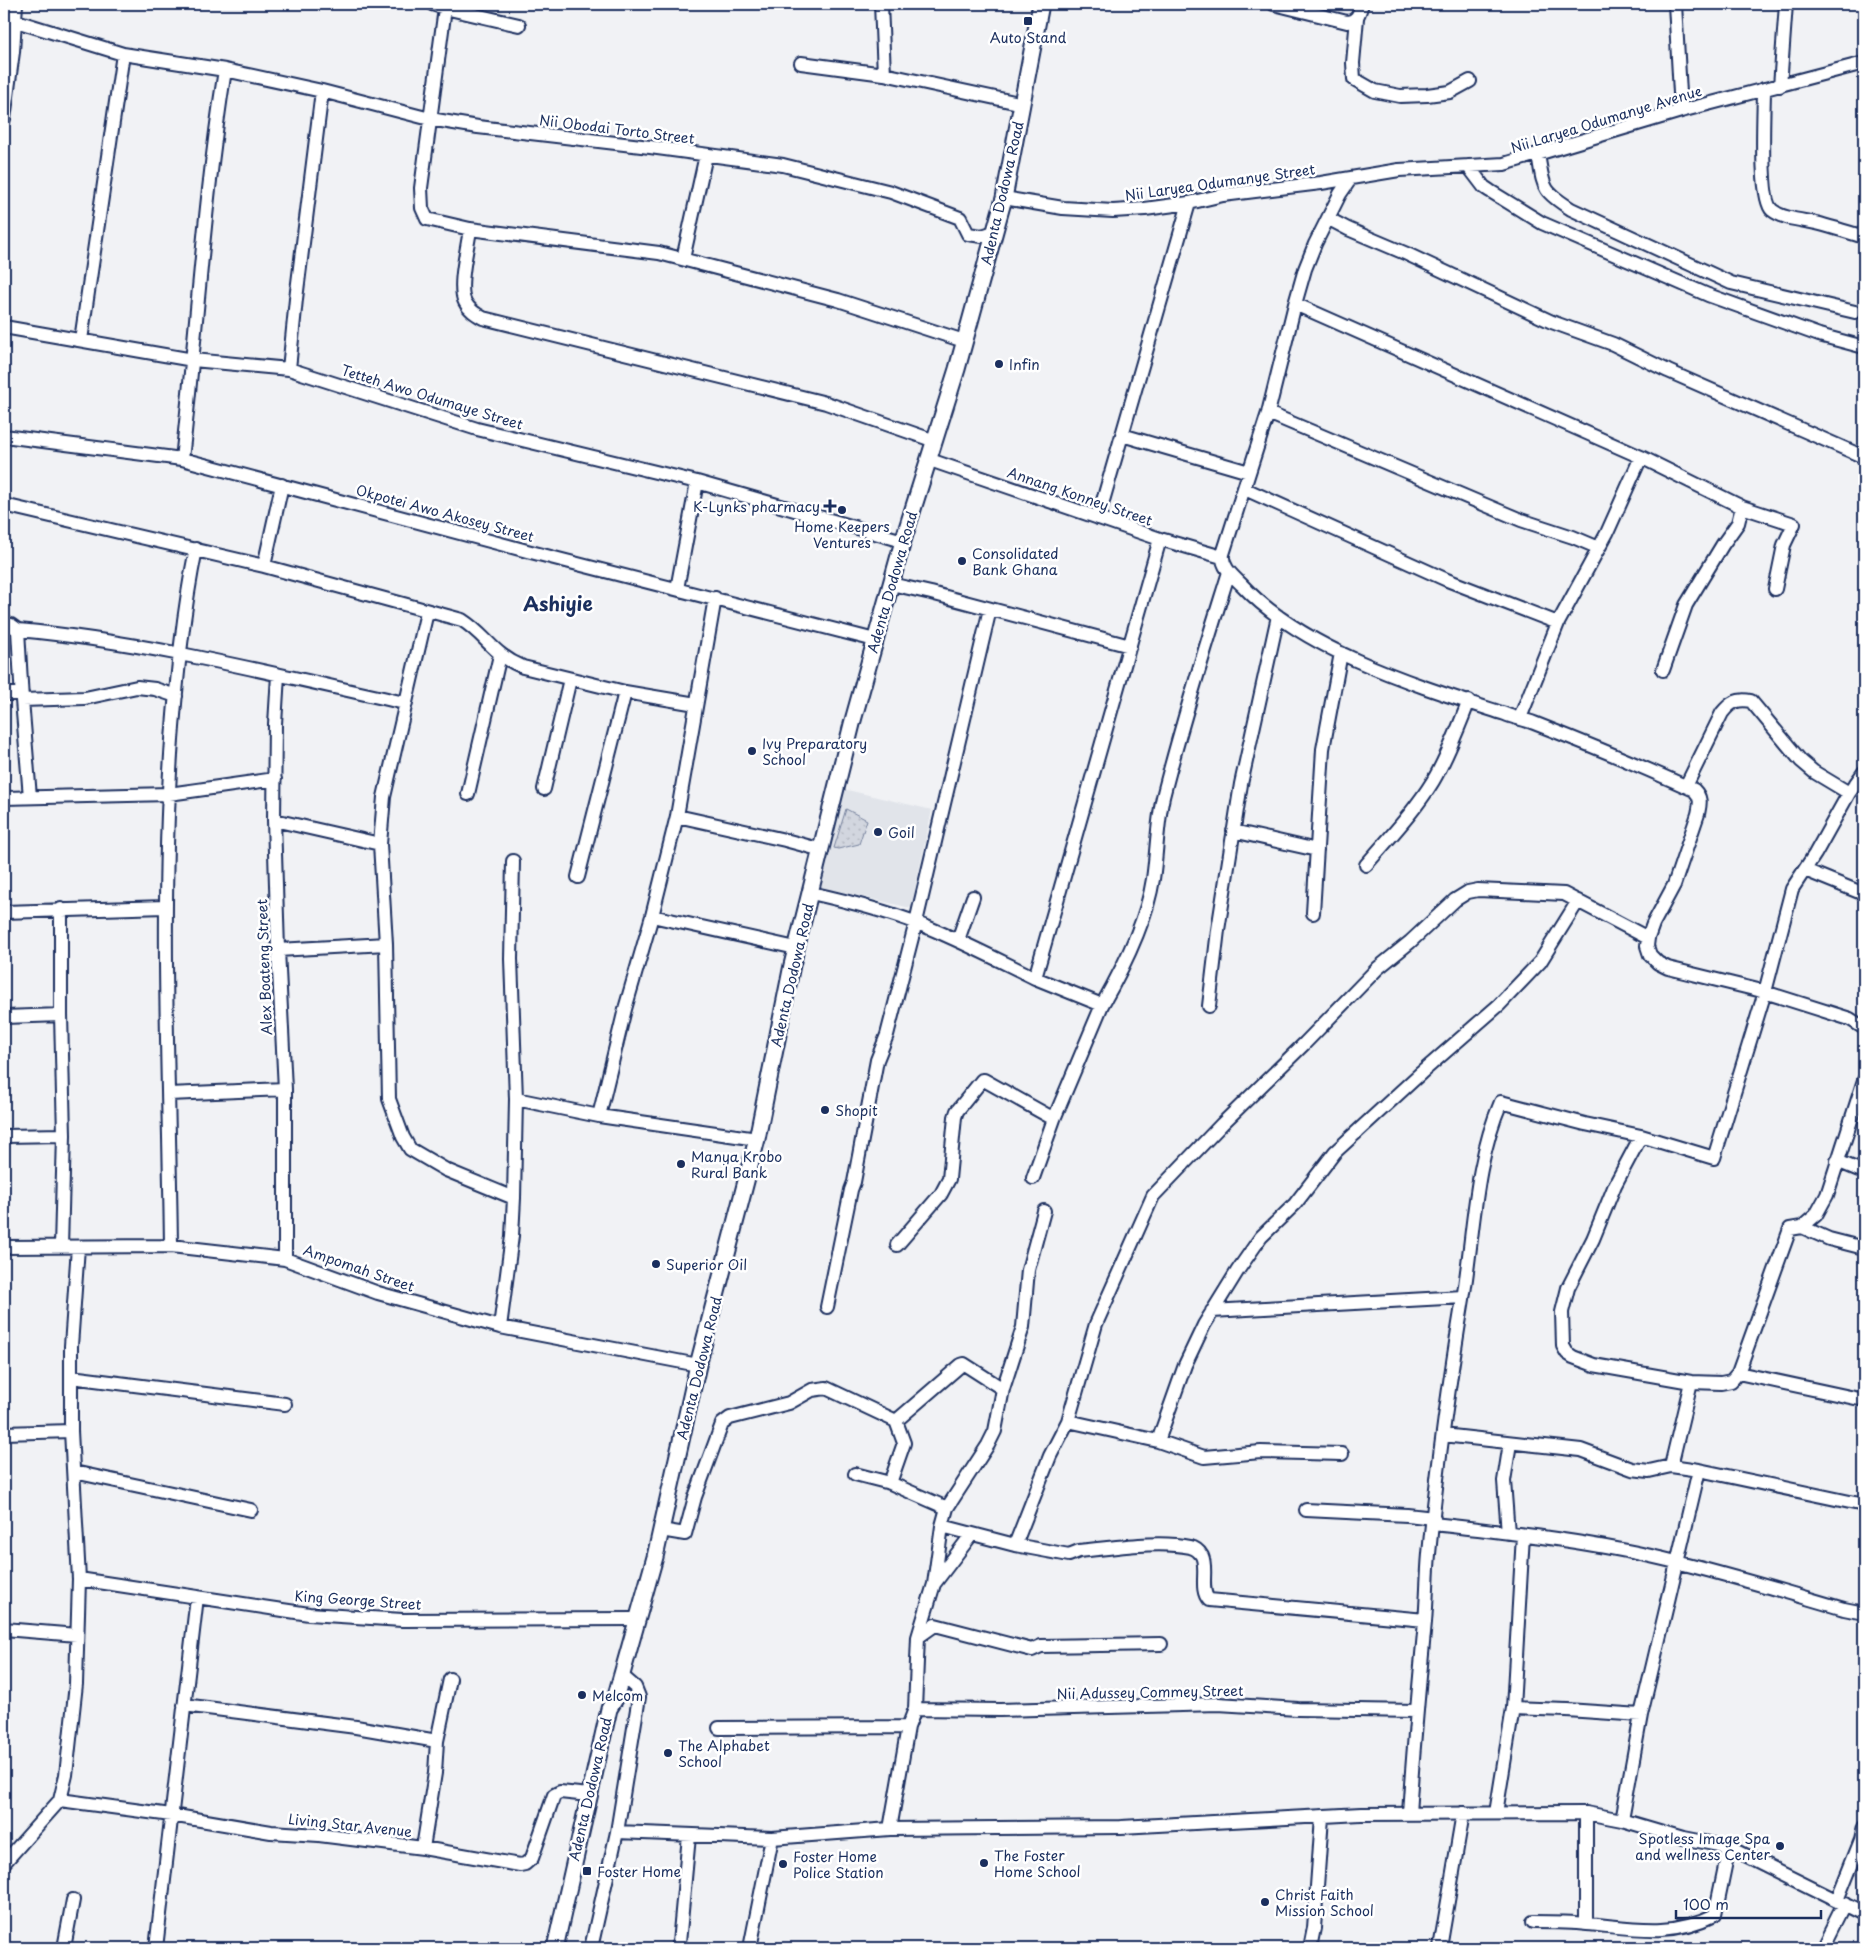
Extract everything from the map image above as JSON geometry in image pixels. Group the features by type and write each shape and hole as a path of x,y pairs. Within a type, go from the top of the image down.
{"main road":[{"name":"Adenta Dodowa Road","path":"555,1948 588,1795 609,1710 615,1700 661,1530 698,1365 757,1140 796,948 822,850 842,762 903,541 930,460 1004,198 1041,4"}],"street":[{"path":"4,119 10,44 16,21 16,4"},
{"path":"432,4 519,25"},
{"path":"881,4 884,74"},
{"path":"1274,4 1347,22 1353,22 1357,18"},
{"path":"1362,4 1357,18 1353,63 1354,79 1375,91 1400,96 1450,92 1470,81"},
{"path":"1675,4 1682,111"},
{"path":"1780,86 1786,4"},
{"path":"445,8 421,188 422,208 427,219 470,229 659,253 838,300 964,340"},
{"name":"Nii Obodai Torto Street","path":"16,21 124,54 225,70 322,91 430,120 783,165 891,192 960,218 968,234 982,236 994,232"},
{"path":"81,340 124,54"},
{"path":"801,63 884,74 1023,104"},
{"name":"Nii Laryea Odumanye Avenue","path":"1351,178 1399,170 1504,164 1682,111 1864,63"},
{"path":"182,459 214,140 225,70"},
{"path":"1764,89 1764,163 1765,192 1768,207 1774,212 1788,217 1864,237"},
{"path":"289,369 322,91"},
{"path":"1538,154 1544,186 1551,196 1571,209 1731,283 1855,312"},
{"path":"683,259 706,155"},
{"path":"1468,166 1490,192 1542,223 1718,298 1819,335 1864,347"},
{"path":"1351,178 1340,194 1315,244 1295,304 1268,413 1222,557 1229,572 1254,598 1278,616 1341,653 1386,672 1506,715 1520,718 1601,749 1694,790 1701,802 1698,814 1674,885 1653,924 1648,938 1647,946 1650,955 1658,963 1668,968 1765,992 1850,1020 1864,1028"},
{"name":"Nii Laryea Odumanye Street","path":"1004,198 1063,208 1113,211 1189,203 1223,195 1351,178"},
{"path":"1098,518 1189,203"},
{"path":"1329,219 1552,322 1612,344 1668,371 1864,457"},
{"path":"470,229 463,296 472,311 483,318 826,403 935,441"},
{"path":"1295,304 1641,456 1742,507 1794,524 1784,545 1775,589"},
{"name":"Tetteh Awo Odumaye Street","path":"4,327 193,360 289,369 477,429 697,482 903,541"},
{"path":"1268,413 1521,520 1573,537 1599,548"},
{"path":"1122,434 1249,472"},
{"name":"Okpotei Awo Akosey Street","path":"4,436 182,459 527,551 875,640"},
{"path":"1520,718 1558,624 1599,548 1641,456"},
{"name":"Annang Konney Street","path":"930,460 1160,539 1222,557"},
{"path":"677,589 697,482"},
{"path":"264,566 282,485"},
{"path":"1245,489 1448,580 1558,624"},
{"path":"4,506 196,549 462,620 472,627 500,655 508,661 523,667 624,692 696,704"},
{"path":"1663,670 1686,605 1722,544 1738,523 1742,507"},
{"path":"1035,978 1160,539"},
{"path":"170,1246 165,907 169,794 180,653 188,586 196,549"},
{"path":"1033,1178 1054,1119 1102,1005 1128,953 1145,908 1153,882 1162,800 1185,716 1229,572"},
{"path":"892,584 1130,646"},
{"path":"599,1116 625,1009 678,816 715,598"},
{"path":"827,1307 854,1182 877,1060 887,1035 916,922 990,609"},
{"path":"427,612 384,798 380,844 386,944 389,1099 403,1138 410,1150 446,1170 514,1198"},
{"path":"1210,1006 1218,930 1241,784 1278,616"},
{"path":"4,623 18,630 180,653 406,704"},
{"path":"18,630 21,697 30,796"},
{"path":"1313,913 1323,749 1341,653"},
{"path":"468,794 500,655"},
{"name":"Alex Boateng Street","path":"278,675 274,820 285,1089 284,1259"},
{"path":"544,789 570,679"},
{"path":"4,694 21,697 86,698 137,687 155,689 176,696"},
{"path":"578,877 624,692"},
{"path":"1686,786 1722,713 1728,705 1742,699 1751,701 1801,761 1814,772 1849,793"},
{"path":"1366,865 1408,816 1432,782 1446,757 1469,701"},
{"path":"1409,1814 1433,1521 1443,1435 1474,1208 1494,1117 1501,1102 1578,1123 1641,1136 1714,1158 1765,992 1792,889 1849,793 1864,772"},
{"path":"4,798 169,794 275,779"},
{"path":"678,816 822,850"},
{"path":"274,820 380,844"},
{"path":"1233,831 1317,850"},
{"path":"500,1327 512,1236 514,1198 516,1099 512,959 512,861"},
{"path":"1805,870 1864,894"},
{"path":"1015,1545 1050,1456 1068,1421 1096,1324 1125,1255 1158,1188 1378,968 1410,942 1461,895 1478,890 1557,893 1578,901 1648,938"},
{"path":"811,893 858,904 916,922 958,940 1035,978 1102,1005"},
{"path":"958,940 973,897"},
{"path":"1158,1441 1185,1365 1212,1311 1261,1237 1295,1204 1335,1152 1499,1005 1540,962 1578,901"},
{"path":"4,912 165,907"},
{"path":"61,909 64,1135 61,1247"},
{"path":"652,916 796,948"},
{"path":"278,950 386,944"},
{"path":"4,1017 61,1016"},
{"path":"897,1245 941,1194 949,1179 955,1117 982,1080 1054,1119"},
{"path":"1641,1136 1615,1185 1593,1239 1568,1288 1562,1312 1563,1346 1567,1353 1573,1357 1594,1365 1691,1382 1721,1383 1731,1381 1738,1373 1790,1229 1802,1227 1816,1215 1827,1195 1864,1080"},
{"path":"169,1094 285,1089"},
{"path":"516,1099 599,1116 757,1140"},
{"path":"4,1136 64,1135"},
{"path":"1837,1161 1864,1172"},
{"path":"890,1829 908,1727 915,1709 918,1637 934,1584 942,1526 947,1508 988,1445 994,1431 1003,1389 1023,1327 1028,1270 1044,1211"},
{"path":"1802,1227 1829,1239 1864,1248"},
{"name":"Ampomah Street","path":"4,1247 170,1246 284,1259 378,1293 500,1327 698,1365"},
{"path":"4,1863 60,1800 66,1774 76,1684 79,1580 71,1431 71,1346 78,1247"},
{"path":"1212,1311 1463,1298"},
{"path":"896,1421 964,1364 1003,1389"},
{"path":"1738,1373 1864,1400"},
{"path":"71,1377 285,1404"},
{"path":"1671,1466 1691,1382"},
{"path":"661,1530 685,1534 695,1497 722,1424 730,1418 789,1403 818,1388 826,1388 896,1421 904,1443 890,1483"},
{"path":"1068,1421 1158,1441 1208,1458 1261,1452 1342,1454"},
{"path":"4,1433 71,1431"},
{"path":"1443,1435 1582,1450 1632,1469 1650,1470 1671,1466 1699,1470 1864,1505"},
{"path":"1508,1533 1504,1481 1510,1442"},
{"path":"1622,1820 1641,1715 1699,1470"},
{"path":"74,1472 251,1510"},
{"path":"855,1474 890,1483 947,1508"},
{"path":"1306,1510 1407,1515 1433,1521 1611,1548 1676,1562 1864,1613"},
{"path":"942,1526 1015,1545 1069,1555 1079,1551 1152,1544 1192,1547 1198,1550 1202,1556 1206,1597 1209,1600 1425,1620"},
{"path":"934,1584 972,1534"},
{"path":"1496,1813 1513,1708 1522,1535"},
{"name":"King George Street","path":"79,1580 309,1614 402,1620 636,1620"},
{"path":"156,1948 197,1597"},
{"path":"918,1637 935,1625 1032,1650 1041,1646 1161,1644"},
{"path":"4,1629 77,1635"},
{"path":"591,1948 616,1832 639,1697 634,1687 621,1674"},
{"path":"423,1848 437,1741 450,1679"},
{"name":"Nii Adussey Commey Street","path":"915,1709 1000,1710 1218,1704 1298,1709 1416,1711"},
{"path":"184,1705 356,1727 437,1741"},
{"path":"1513,1708 1641,1715"},
{"path":"719,1728 908,1727"},
{"name":"Living Star Avenue","path":"60,1800 171,1815 271,1832 319,1835 423,1848 520,1865 525,1864 532,1858 554,1795 560,1792 588,1795"},
{"path":"1440,1948 1463,1813"},
{"path":"616,1832 772,1838 890,1829 1121,1827 1409,1814 1586,1814 1622,1820 1683,1838 1730,1847 1864,1914"},
{"path":"1586,1814 1586,1924"},
{"path":"1310,1948 1314,1928 1322,1817"},
{"path":"1823,1948 1841,1902 1864,1827"},
{"path":"680,1948 689,1836"},
{"path":"750,1948 772,1838"},
{"path":"1533,1922 1586,1924 1649,1931 1681,1928 1715,1915 1730,1847"},
{"path":"64,1948 73,1900"}],"shaded area":[{"path":"843,789 932,810 911,908 821,887"},
{"path":"846,809 867,820 859,844 838,849 834,848"}],"place":[{"name":"Auto Stand","path":"1028,21"},
{"name":"Infin","path":"999,364"},
{"name":"K-Lynks pharmacy","path":"830,506"},
{"name":"Home Keepers Ventures","path":"842,510"},
{"name":"Consolidated Bank Ghana","path":"962,561"},
{"name":"Ivy Preparatory School","path":"752,751"},
{"name":"Goil","path":"878,832"},
{"name":"Shopit","path":"825,1110"},
{"name":"Manya Krobo Rural Bank","path":"681,1164"},
{"name":"Superior Oil","path":"656,1264"},
{"name":"Melcom","path":"582,1695"},
{"name":"The Alphabet School","path":"668,1753"},
{"name":"Spotless Image Spa and wellness Center","path":"1780,1846"},
{"name":"The Foster Home School","path":"984,1863"},
{"name":"Foster Home Police Station","path":"783,1864"},
{"name":"Foster Home","path":"587,1871"},
{"name":"Christ Faith Mission School","path":"1265,1902"}],"district":[{"name":"Ashiyie","path":"558,603"}]}
